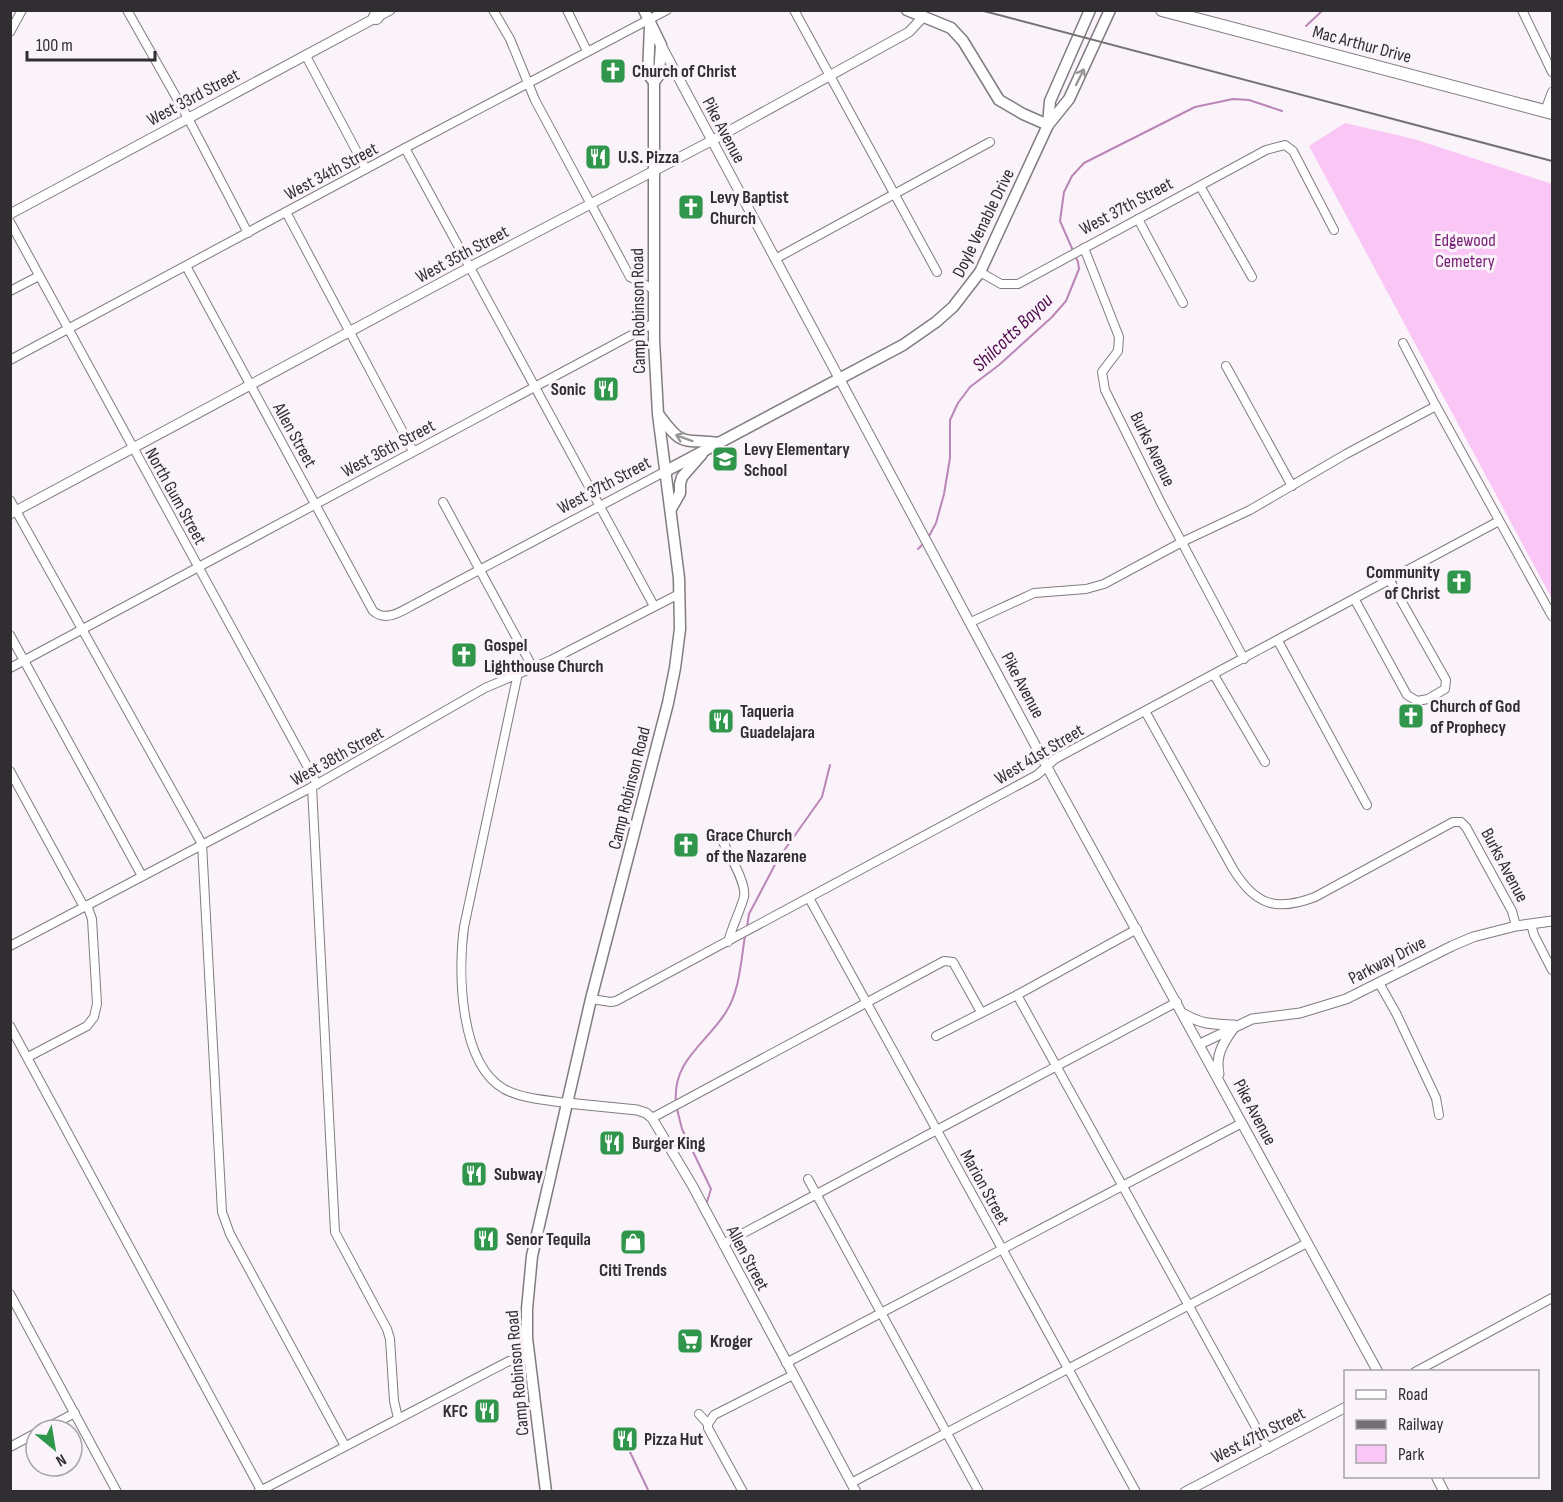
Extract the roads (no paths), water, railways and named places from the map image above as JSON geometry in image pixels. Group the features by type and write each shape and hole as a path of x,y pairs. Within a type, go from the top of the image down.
{"main road":[{"path":"907,10 951,28 957,33 999,100 1048,125"},
{"name":"Doyle Venable Drive","path":"1048,125 1050,101 1090,10"},
{"name":"Doyle Venable Drive","path":"840,379 920,334 953,307 980,272 1048,125 1069,99 1110,10"},
{"name":"Mac Arthur Drive","path":"1168,11 1549,112"},
{"name":"Pike Avenue","path":"647,19 661,45"},
{"name":"Camp Robinson Road","path":"647,19 648,74 654,82"},
{"name":"Camp Robinson Road","path":"546,1491 529,1359 527,1309 532,1256 591,999 672,684 680,629 671,509 658,414 654,323 654,82 659,75 661,45"},
{"name":"West 37th Street","path":"666,471 840,379"},
{"path":"658,414 676,437 684,441 719,443"},
{"path":"671,509 680,493 680,484 685,471 705,450"}],"street":[{"path":"10,32 22,10"},
{"path":"127,10 188,118 248,233"},
{"name":"West 33rd Street","path":"10,214 306,56 378,14 390,10"},
{"path":"493,10 510,39 535,100 630,277 653,289"},
{"path":"567,10 587,51"},
{"name":"West 34th Street","path":"10,360 667,10"},
{"path":"794,10 938,272"},
{"path":"1522,10 1552,72"},
{"name":"West 35th Street","path":"14,512 351,333 470,267 711,141 909,32 923,16"},
{"name":"Pike Avenue","path":"661,45 1047,767 1377,1370"},
{"path":"306,56 366,169"},
{"path":"1549,112 1552,92"},
{"path":"776,259 990,142"},
{"name":"West 37th Street","path":"980,272 1001,284 1018,284 1266,150 1278,146 1288,146 1293,151 1334,230"},
{"path":"405,148 654,606"},
{"path":"1200,186 1252,277"},
{"path":"286,212 413,451"},
{"path":"1138,219 1183,303"},
{"name":"North Gum Street","path":"10,222 314,786"},
{"name":"Burks Avenue","path":"1082,249 1119,337 1118,351 1102,372 1102,379 1146,473 1244,659"},
{"name":"Allen Street","path":"186,266 373,611 381,616"},
{"path":"10,291 39,276"},
{"name":"West 36th Street","path":"10,668 654,323"},
{"path":"1403,343 1552,616"},
{"path":"1226,366 1292,486"},
{"path":"971,622 1034,593 1086,589 1104,584 1250,510 1436,406"},
{"name":"West 37th Street","path":"381,616 387,617 400,611 666,471"},
{"path":"10,500 14,512 84,629 202,844 220,1200 226,1225 345,1446"},
{"path":"442,502 532,668"},
{"name":"West 41st Street","path":"591,999 616,1001 736,938 1037,776 1055,759 1500,521"},
{"path":"1355,600 1407,695 1417,701 1428,699 1445,689 1446,680 1390,581"},
{"name":"West 38th Street","path":"10,946 314,786 484,688 532,668 679,594"},
{"path":"10,635 142,876"},
{"path":"1278,641 1367,804"},
{"path":"518,673 464,927 460,958 462,1000 469,1030 478,1059 489,1076 499,1085 517,1094 567,1103 637,1110 652,1118 944,961 951,961 955,965 981,1012"},
{"path":"1214,675 1265,762"},
{"name":"Burks Avenue","path":"1145,711 1238,877 1254,895 1273,905 1289,905 1315,897 1453,822 1461,822 1466,827 1504,897 1516,926"},
{"path":"10,771 92,919 96,1011 87,1026 28,1057"},
{"path":"314,786 335,1232 390,1339 394,1401 398,1418"},
{"path":"722,840 744,886 744,896 728,942"},
{"name":"Marion Street","path":"809,898 1136,1491"},
{"name":"Parkway Drive","path":"1200,1044 1252,1018 1288,1015 1324,1007 1346,999 1473,937 1516,926 1552,921"},
{"path":"1531,924 1534,935 1552,970"},
{"path":"936,1036 1017,995 1137,929"},
{"path":"1378,983 1396,1013 1436,1098 1439,1115"},
{"path":"1017,995 1268,1449"},
{"path":"723,1244 1177,1002"},
{"name":"Parkway Drive","path":"1184,1014 1197,1022 1236,1025"},
{"path":"1221,1082 1217,1066 1218,1053 1236,1025"},
{"path":"10,1026 260,1491 509,1361 529,1359"},
{"name":"Allen Street","path":"652,1118 723,1244 853,1487"},
{"path":"786,1363 1242,1123"},
{"path":"808,1179 979,1491"},
{"path":"853,1487 946,1432 1307,1243"},
{"path":"10,1294 117,1491"},
{"path":"1417,1370 1552,1298"},
{"path":"708,1424 714,1415 793,1375"},
{"name":"West 47th Street","path":"1185,1491 1344,1408"},
{"path":"65,1418 75,1413"},
{"path":"699,1414 708,1424 708,1428 743,1491"},
{"path":"10,1447 24,1439"}],"waterway":[{"name":"Shilcotts Bayou","path":"1306,26 1323,10"},
{"name":"Shilcotts Bayou","path":"928,538 936,523 944,494 950,458 950,420 958,403 970,387 999,365 1052,317 1066,301 1079,269 1060,221 1064,192 1072,176 1084,163 1195,107 1233,99 1249,100 1282,111"},
{"name":"Shilcotts Bayou","path":"918,549 924,543"},
{"path":"747,927 749,914 778,859 822,797 830,765"},
{"path":"676,1103 676,1088 685,1063 718,1023 731,1003 739,975 745,936"},
{"path":"677,1109 682,1129 711,1189 707,1202"},
{"path":"630,1452 649,1492"}],"railway":[{"path":"980,10 1552,161"}],"place":[{"name":"Church of Christ","path":"613,71"},
{"name":"U.S. Pizza","path":"598,157"},
{"name":"Levy Baptist Church","path":"691,207"},
{"name":"Sonic","path":"606,389"},
{"name":"Levy Elementary School","path":"725,459"},
{"name":"Community of Christ","path":"1459,582"},
{"name":"Gospel Lighthouse Church","path":"464,655"},
{"name":"Church of God of Prophecy","path":"1411,716"},
{"name":"Taqueria Guadelajara","path":"721,721"},
{"name":"Grace Church of the Nazarene","path":"686,845"},
{"name":"Burger King","path":"612,1143"},
{"name":"Subway","path":"474,1174"},
{"name":"Senor Tequila","path":"486,1239"},
{"name":"Citi Trends","path":"633,1242"},
{"name":"Kroger","path":"690,1341"},
{"name":"KFC","path":"487,1411"},
{"name":"Pizza Hut","path":"625,1439"}],"park label":[{"name":"Edgewood Cemetery","path":"1465,250"}]}
